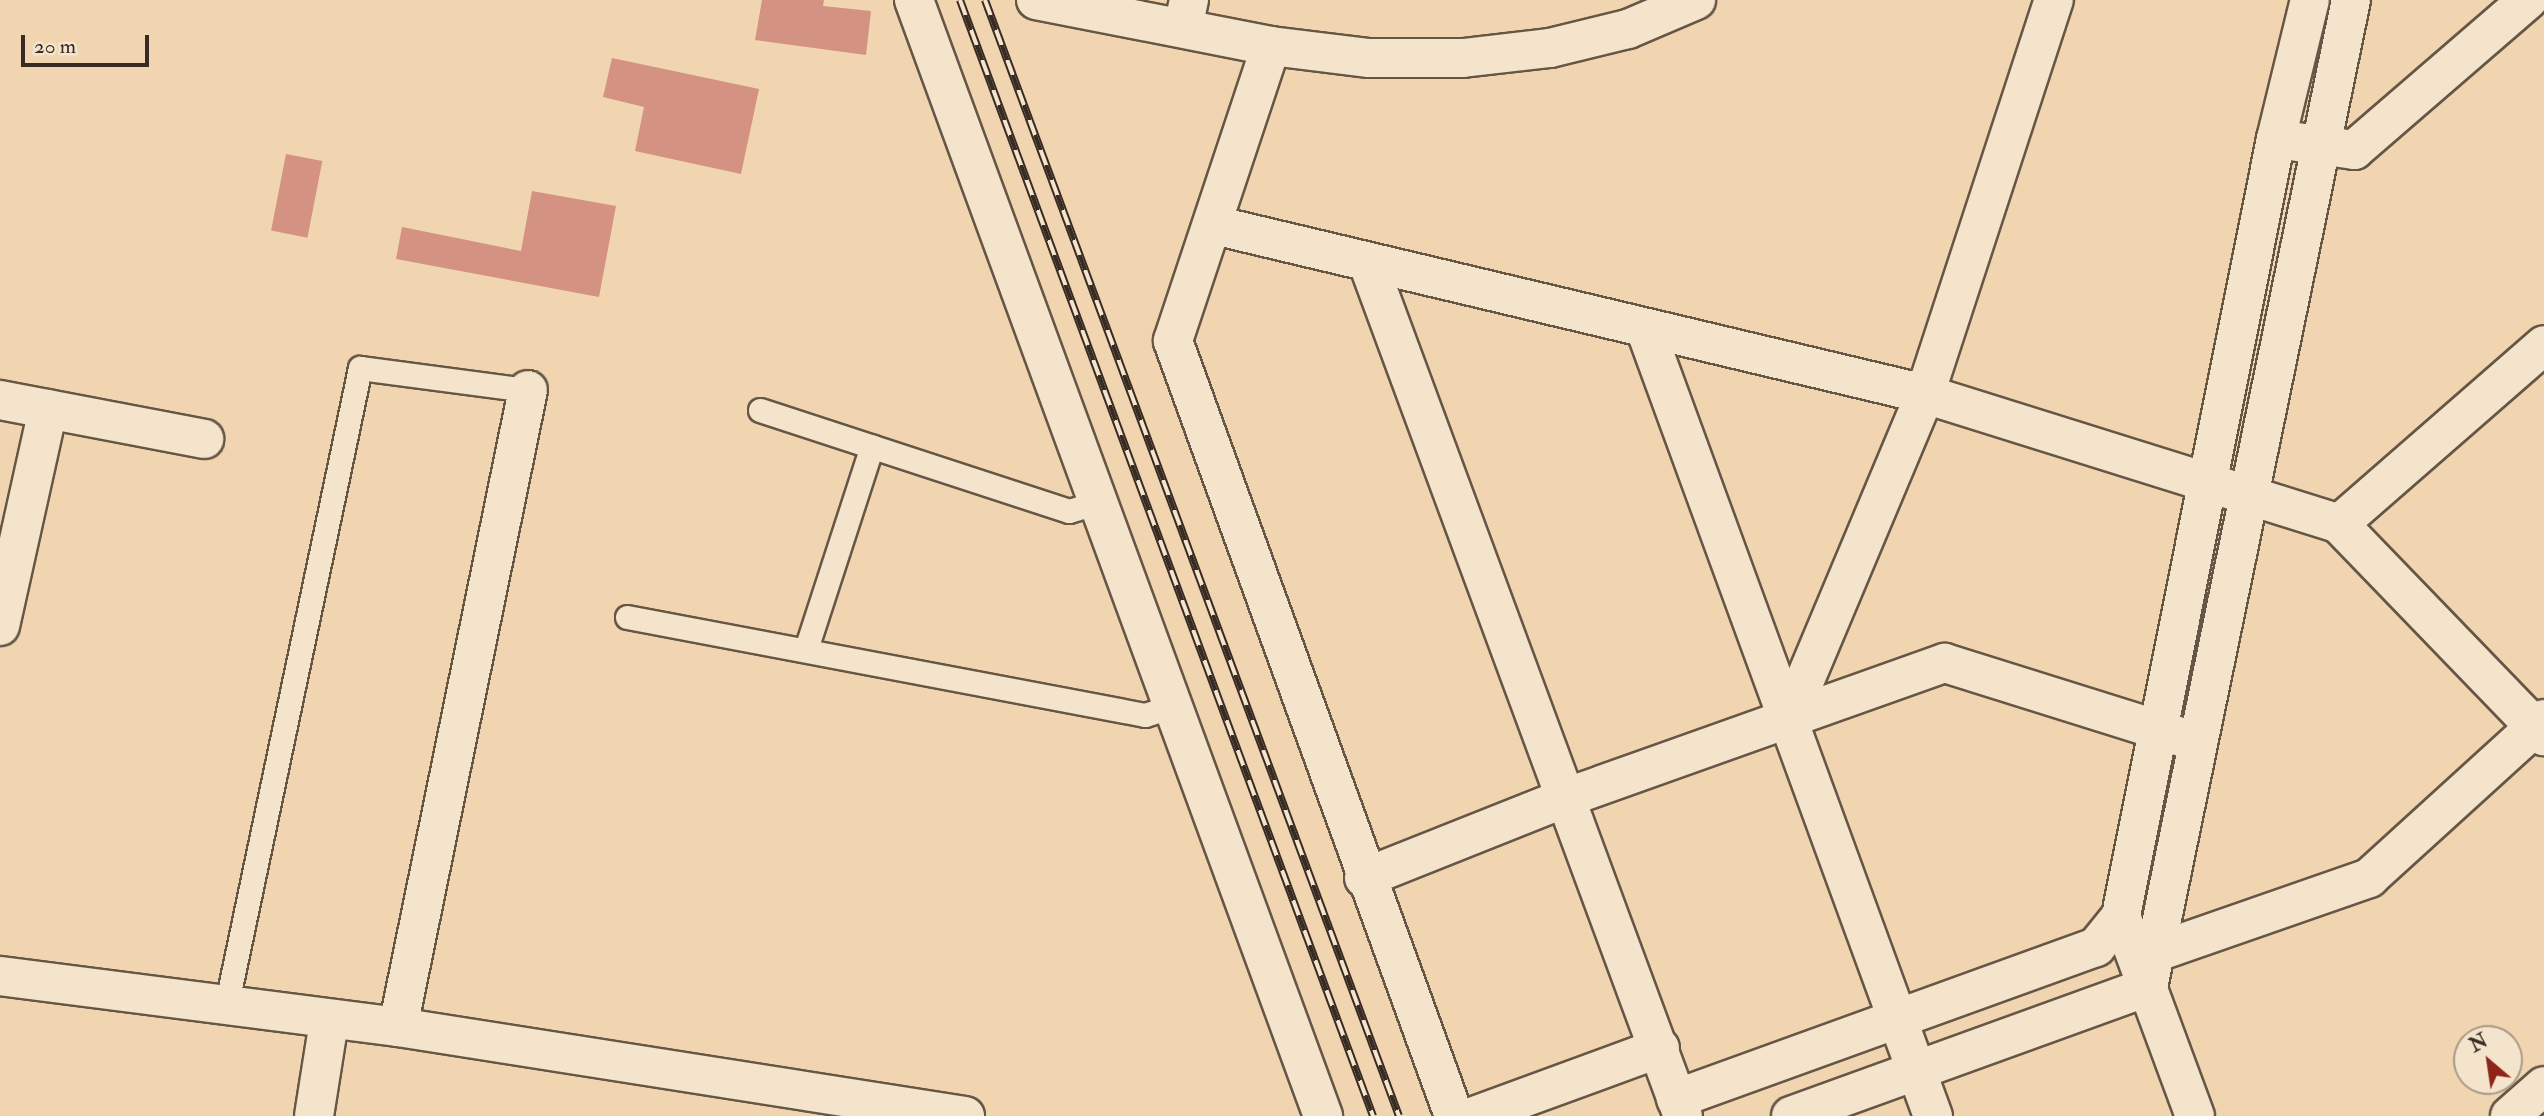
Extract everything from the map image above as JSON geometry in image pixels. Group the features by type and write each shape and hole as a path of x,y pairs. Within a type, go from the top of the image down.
{"street":[{"path":"914,0 1323,1116"},
{"path":"1036,0 1186,14 1270,46 1369,58 1463,58 1589,38 1696,0"},
{"path":"1789,718 1925,394 2054,0"},
{"path":"1369,266 1680,1108 1898,1020 2096,947 2121,916 2276,139 2310,0"},
{"path":"2151,970 2317,145 2351,0"},
{"path":"2276,139 2354,150 2528,0"},
{"path":"1270,46 1214,225 1173,341 1364,878 1454,1116"},
{"path":"1214,225 1369,266 1925,394 2246,497 2339,524 2541,727 2369,878 1916,1071 1791,1116"},
{"path":"1646,331 1933,1116"},
{"path":"2339,524 2544,345"},
{"path":"398,1027 528,390"},
{"path":"0,400 204,439"},
{"path":"0,626 48,409"},
{"path":"1364,878 1565,798 1945,663 2197,742"},
{"path":"2121,916 2151,970 2195,1116"},
{"path":"0,976 329,1021 398,1027 767,1103 965,1116"},
{"path":"314,1116 329,1021"},
{"path":"1474,1116 1660,1048"},
{"path":"2510,1116 2544,1086"}],"lane":[{"path":"226,1007 360,368 528,390"},
{"path":"760,410 1069,510 1098,502"},
{"path":"806,649 872,446"},
{"path":"627,617 1145,715 1173,706"}],"building":[{"path":"762,0 824,0 823,6 871,11 866,55 755,40"},
{"path":"612,58 759,89 741,174 635,151 644,107 603,97"},
{"path":"286,154 322,161 307,238 271,231"},
{"path":"532,191 616,206 599,297 396,259 402,227 521,251"}],"railway":[{"path":"960,0 1373,1116"},
{"path":"985,0 1399,1116"}]}
